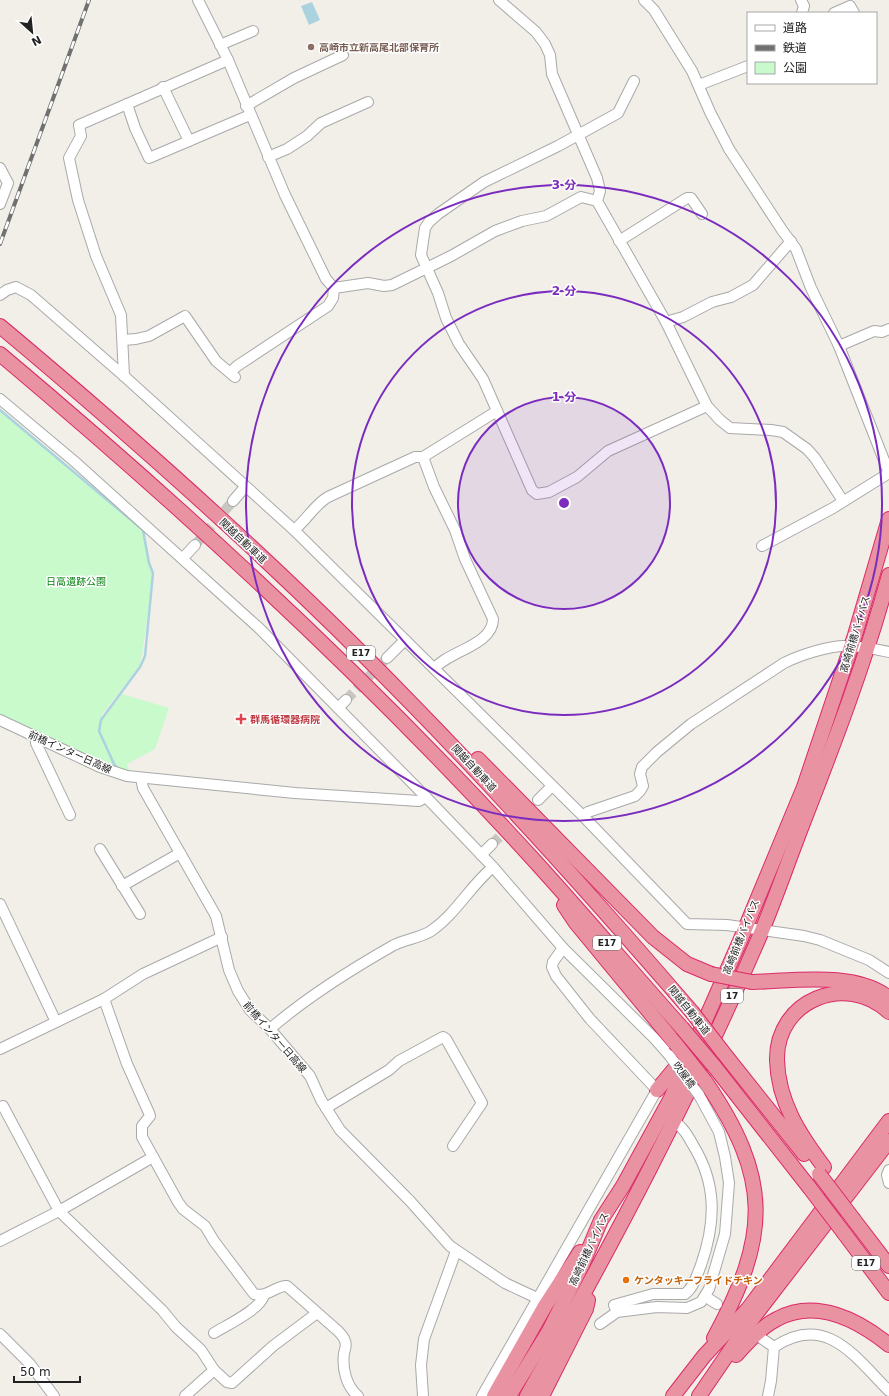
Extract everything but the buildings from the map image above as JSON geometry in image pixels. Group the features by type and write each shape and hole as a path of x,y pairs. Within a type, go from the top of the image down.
{"highway":[{"name":"関越自動車道","path":"0,326 178,481 288,582 408,699 584,886 692,1012 722,1051 822,1170 856,1216 889,1266"},
{"name":"関越自動車道","path":"0,354 142,474 274,596 356,675 532,858 714,1066 809,1187 889,1293"},
{"name":"高崎前橋バイパス","path":"509,1396 549,1331 583,1262 601,1220 623,1186 670,1098 701,1032 804,787 850,646 889,519"},
{"name":"高崎前橋バイパス","path":"527,1396 590,1284 674,1121 709,1049 762,931 843,717 867,648 889,576"},
{"path":"408,699 471,752 653,937 687,964 711,974 752,982 848,981 866,985 889,998"},
{"path":"532,858 576,923 705,1081 724,1110 741,1143 751,1169 756,1207 755,1229 743,1279 727,1314 704,1356"},
{"path":"822,1170 793,1123 779,1084 777,1058 779,1041 782,1032 798,1010 814,1000 831,994 845,993 859,995 876,1002 889,1012"},
{"path":"657,1090 674,1072 695,1036 701,1032"},
{"path":"673,1396 704,1356 748,1308 889,1121"},
{"path":"699,1396 715,1375 749,1323 889,1141"},
{"path":"856,1216 889,1254"},
{"path":"490,1396 545,1306 601,1220"},
{"path":"542,1396 586,1309 590,1284"},
{"path":"715,1375 771,1323 784,1316 808,1310 833,1313 845,1317 860,1324 889,1345"}],"street":[{"path":"123,340 149,336 185,316 216,361 233,374 237,366 328,306 333,298 334,288 326,279 304,235 248,110 228,60 198,0"},
{"path":"499,0 536,32 545,44 550,55 552,74 597,178 600,191 597,201 666,322 707,406 730,428 783,432 815,458 843,501"},
{"path":"644,0 654,10 692,71 710,112 730,149 782,230 791,241 811,288 839,346 889,473 833,508 762,546"},
{"path":"801,0 804,6 802,12"},
{"path":"836,12 850,6 853,12"},
{"path":"220,45 253,31"},
{"path":"127,104 135,128 149,158 189,141 248,110 294,78 344,55"},
{"path":"124,376 121,315 96,256 78,200 69,158 81,136 79,125 163,87 228,60"},
{"path":"698,85 747,66"},
{"path":"634,80 618,113 578,136 484,182 429,222 425,228 422,251 426,268 438,293 453,334 483,378 532,490 537,494 540,494 580,475 608,451 707,406"},
{"path":"163,87 189,141"},
{"path":"268,156 287,149 307,136 321,123 368,102"},
{"path":"0,168 8,183 0,204"},
{"path":"334,288 368,283 388,286 451,256 486,235 506,226 546,216 581,197 597,201"},
{"path":"619,241 687,198 691,198 702,214"},
{"path":"666,322 683,317 712,302 731,297 753,285 791,241"},
{"path":"0,295 16,288 31,295 124,376 294,530 583,816 687,924 707,924 804,936 820,940 869,960 889,973"},
{"path":"839,346 874,331 882,332 889,329"},
{"name":"吹屋橋","path":"0,399 21,415 183,558 260,629 426,797 492,867 563,948 654,1038 669,1056 699,1095 719,1132 725,1157 729,1196 725,1234 719,1261 706,1297"},
{"path":"294,530 305,520 318,504 328,497 415,457 423,457 497,411"},
{"path":"423,457 434,487 455,530 465,559 493,619 490,630 482,638 448,658 435,668"},
{"path":"233,501 245,487"},
{"path":"183,558 195,545"},
{"path":"387,658 405,640"},
{"path":"583,816 588,812 638,794 643,786 640,774 642,767 657,752 691,724 769,672 796,658 842,646 889,652"},
{"path":"338,708 346,700"},
{"name":"前橋インター日高線","path":"0,720 105,769 119,774 141,778 143,788 216,916 229,970 238,991 250,1010 270,1029 310,1076 326,1108 345,1135 392,1182 450,1246 505,1283 537,1298"},
{"path":"36,737 36,743 70,815"},
{"path":"141,778 295,793 419,801 426,797"},
{"path":"538,800 552,786"},
{"path":"481,855 492,844"},
{"path":"100,850 140,914"},
{"path":"122,886 180,853"},
{"path":"270,1029 296,1007 336,980 395,944 432,930 462,902 492,867"},
{"path":"0,904 56,1022"},
{"path":"0,1049 104,999 143,974 222,937"},
{"path":"490,1396 537,1298 657,1090 590,1019 556,976 552,967 553,962 563,948"},
{"path":"104,999 126,1064 150,1116 142,1126 141,1133 183,1209 205,1226 214,1241 251,1291 256,1295 264,1295 286,1286 338,1331 345,1339 346,1376 352,1390 358,1396"},
{"path":"326,1108 389,1070 399,1061 443,1037 446,1038 482,1103 453,1146"},
{"path":"3,1106 59,1211 201,1350 214,1370 227,1382 232,1383 274,1346 317,1313"},
{"path":"616,1312 614,1305 618,1303 652,1294 682,1294 688,1292 699,1271 711,1229 712,1198 707,1175 700,1158 688,1137 674,1121"},
{"path":"0,1241 59,1211 153,1157"},
{"path":"711,1229 725,1234"},
{"path":"423,1396 422,1365 424,1339 456,1251"},
{"path":"214,1333 253,1309 262,1301 264,1295"},
{"path":"600,1324 616,1312 657,1307 687,1308 701,1302 706,1297 717,1304"},
{"path":"0,1334 30,1364 54,1396"},
{"path":"774,1347 803,1334 819,1335 829,1338 844,1347 889,1391"},
{"path":"761,1338 774,1347"},
{"path":"768,1396 774,1347"},
{"path":"186,1396 214,1370"}],"green space":[{"name":"日高遺跡公園","path":"0,410 143,530 149,563 153,573 142,656 139,666 101,716 104,718 122,694 169,708 155,749 127,764 129,770 114,769 0,716"}],"water":[{"path":"312,2 320,20 309,25 301,6"}],"waterway":[{"path":"0,410 143,530 149,563 153,573 145,656 140,667 101,720 99,731 114,764 119,770"}],"tunnel":[{"path":"195,545 233,501"},
{"path":"346,700 387,658"},
{"path":"492,844 538,800"}],"railway":[{"path":"0,244 89,0"}],"place":[{"name":"高崎市立新高尾北部保育所","path":"311,47"},
{"name":"群馬循環器病院","path":"241,719"},
{"name":"ケンタッキーフライドチキン","path":"626,1280"}]}
